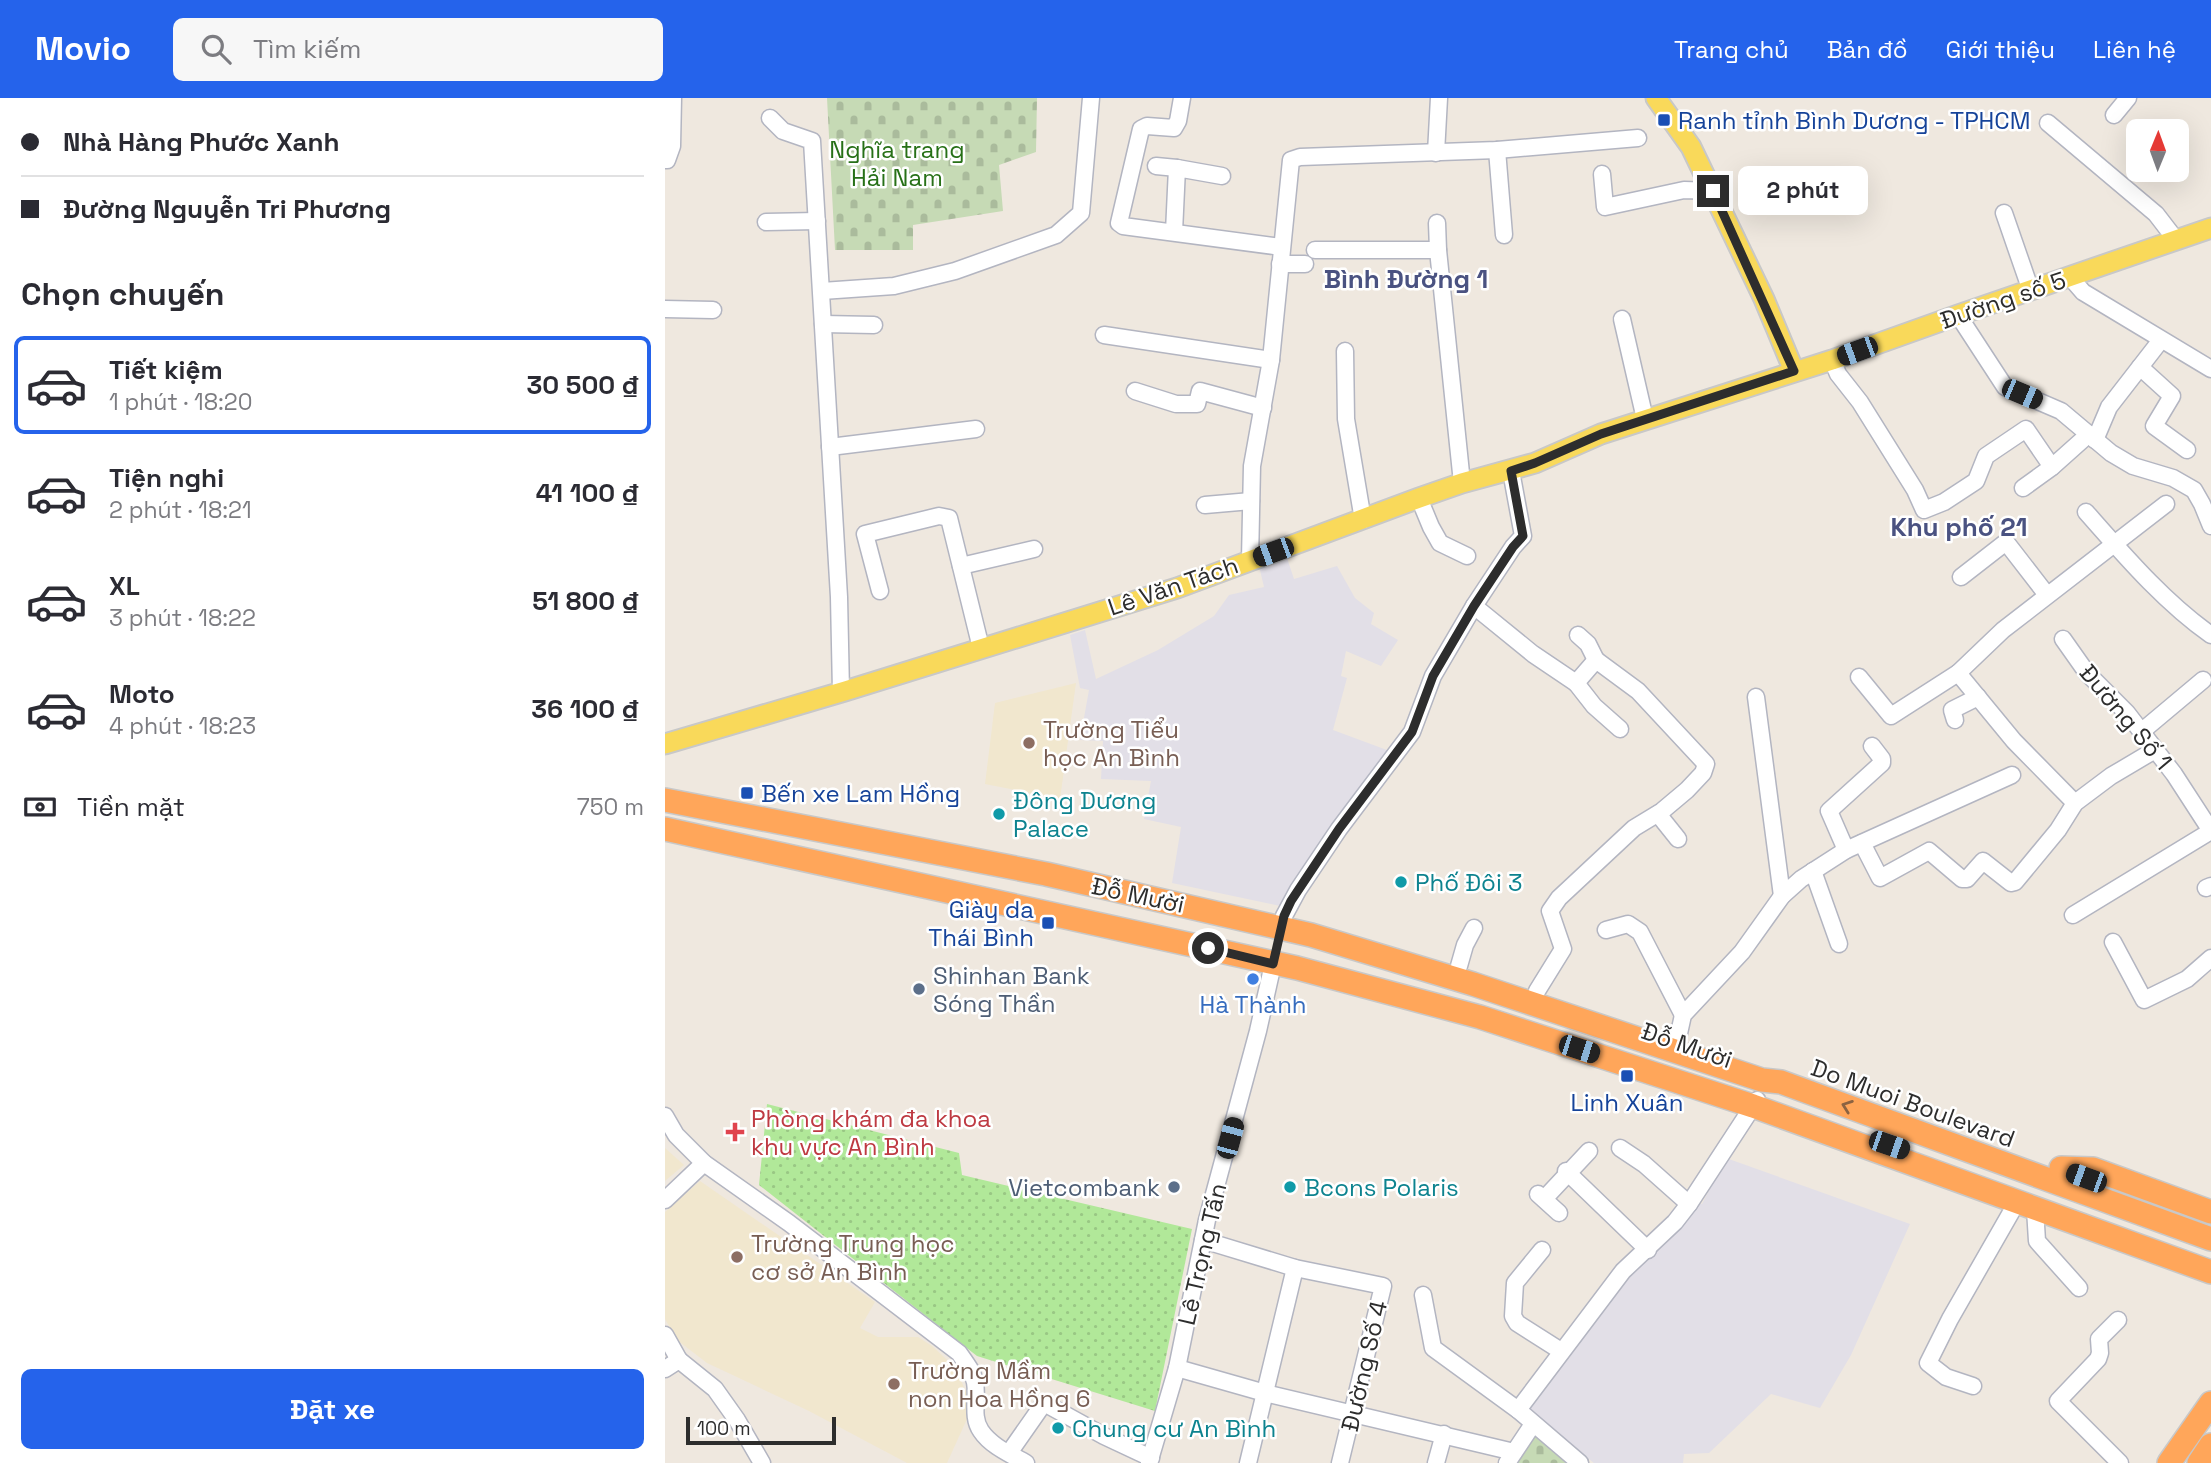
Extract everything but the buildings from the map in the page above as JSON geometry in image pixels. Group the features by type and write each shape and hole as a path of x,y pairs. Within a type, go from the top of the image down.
{"highway":[{"name":"Đỗ Mười","path":"665,787 1282,922 1459,966 1678,1038"},
{"name":"Đỗ Mười","path":"665,800 1282,922 1311,935 1463,981 1762,1080 1781,1082"},
{"name":"Đỗ Mười","path":"665,820 759,838 1512,1015 1756,1101"},
{"name":"Đỗ Mười","path":"665,829 1274,958"},
{"path":"1274,958 1282,922"},
{"name":"Do Muoi Boulevard","path":"1678,1038 1767,1071 1781,1082 1912,1129 2029,1197"},
{"name":"Do Muoi Boulevard","path":"1756,1101 1855,1133 1918,1161"},
{"name":"Do Muoi Boulevard","path":"1756,1101 1831,1135 2029,1197 2211,1272"},
{"path":"1912,1129 1942,1130 2060,1168 2211,1223"},
{"path":"1831,1135 1855,1133"},
{"path":"2060,1168 2093,1169 2211,1212"},
{"path":"2029,1197 2211,1239"},
{"path":"2029,1197 2211,1255"},
{"path":"2029,1197 2068,1233 2188,1274 2211,1288"},
{"path":"2169,1463 2211,1402"},
{"path":"2186,1463 2211,1428"},
{"path":"2199,1463 2211,1445"}],"main road":[{"path":"1656,98 1691,147 1794,371"},
{"name":"Đường số 5","path":"1794,371 2211,228"},
{"name":"Lê Văn Tách","path":"665,744 1177,588 1419,498 1535,463 1601,434 1794,371"}],"street":[{"path":"665,160 672,146 673,98"},
{"path":"822,291 894,286 955,271 1056,235 1081,214 1091,98"},
{"path":"1182,98 1174,128 1141,129 1119,219 1123,226 1281,247"},
{"path":"1436,153 1439,98"},
{"path":"2114,115 2128,98"},
{"path":"770,118 783,131 812,141 839,597 841,692"},
{"path":"2048,123 2156,214 2176,240"},
{"path":"1250,560 1252,466 1271,360 1291,160 1300,157 1497,150 1638,138"},
{"path":"1497,150 1504,235"},
{"path":"1156,166 1222,176"},
{"path":"1174,232 1177,169"},
{"path":"1602,174 1605,207 1684,190 1713,191"},
{"path":"2004,213 2031,291"},
{"path":"767,222 817,221"},
{"path":"1437,223 1462,483"},
{"path":"1315,250 1438,250"},
{"path":"1280,264 1305,264"},
{"path":"2070,277 2083,292 2211,369"},
{"path":"665,309 713,310"},
{"path":"1958,315 2005,387 2061,411 2133,466 2173,478 2194,490 2203,504 2211,526"},
{"path":"1622,319 1645,419"},
{"path":"823,324 874,325"},
{"path":"1104,335 1271,360"},
{"path":"2023,488 2092,437 2109,407 2161,340"},
{"path":"1345,351 1346,419 1363,520"},
{"path":"1832,360 1915,489 1924,510 1944,502 1976,481 1986,456 2025,429 2052,467"},
{"path":"2140,367 2172,396 2154,426 2187,450"},
{"path":"1135,391 1176,404 1197,404 1200,391 1262,408"},
{"path":"830,447 976,429"},
{"path":"1282,922 1298,890 1339,829 1412,732 1419,718 1427,687 1474,606 1523,536 1511,471"},
{"path":"1419,498 1440,543 1467,556"},
{"path":"1205,505 1251,501"},
{"path":"1859,677 1891,716 1958,673 2003,630 2047,594 2166,503"},
{"path":"2086,512 2114,544 2192,621 2211,635"},
{"path":"880,592 865,534 944,516 949,518 981,648"},
{"path":"1961,577 2006,542 2047,594"},
{"path":"961,566 1034,549"},
{"path":"1474,606 1533,654 1576,683 1594,706 1620,729"},
{"path":"1537,991 1563,948 1551,911 1559,898 1634,828 1658,814 1687,790 1703,773 1706,764 1685,738 1638,691 1596,660 1588,645 1578,635"},
{"name":"Đường Số 1","path":"2063,639 2087,673 2127,713 2174,774 2211,831"},
{"path":"1576,683 1596,660"},
{"path":"1958,673 2014,741 2075,803"},
{"path":"2141,732 2203,680"},
{"path":"1955,720 1952,710 1978,696"},
{"path":"1756,697 1781,896"},
{"path":"1846,850 1829,811 1882,763 1871,746"},
{"path":"1862,843 1879,878 1929,851 1962,879 1967,879 1982,861 2011,883 2015,882 2075,803 2111,776 2155,750"},
{"path":"1678,1038 1683,1015 1742,952 1781,896 1846,850 2013,775"},
{"path":"1658,814 1678,839"},
{"path":"2073,915 2211,831"},
{"path":"1813,871 1839,944"},
{"path":"1606,930 1628,924 1640,932 1683,1015"},
{"path":"1459,966 1474,928"},
{"path":"2113,942 2144,1000 2187,979 2211,958"},
{"name":"Lê Trọng Tấn","path":"1150,1461 1177,1368 1203,1240 1258,1031 1274,958"},
{"path":"1518,1410 1623,1271 1648,1250 1689,1204 1756,1101"},
{"path":"665,1116 676,1135 704,1163 789,1223 959,1353 971,1369 975,1385 975,1418 979,1429 1006,1458 1026,1463"},
{"path":"1620,1148 1644,1164 1689,1204"},
{"path":"1559,1213 1540,1196 1589,1151"},
{"path":"665,1200 704,1163"},
{"path":"1567,1172 1648,1250"},
{"path":"2029,1197 2037,1241 2079,1288"},
{"path":"1973,1386 1946,1377 1928,1363 1950,1319 2029,1197"},
{"name":"Đường Số 4","path":"1203,1240 1295,1268 1383,1286 1341,1463"},
{"path":"1542,1250 1515,1283 1513,1316 1517,1323 1562,1351"},
{"path":"1248,1463 1295,1268"},
{"path":"1423,1295 1433,1348 1518,1410 1580,1463"},
{"path":"2118,1320 2099,1339 2098,1359 2058,1401 2120,1463"},
{"path":"665,1335 672,1365 715,1389 762,1463"},
{"path":"1177,1368 1265,1393 1444,1434 1511,1457 1534,1424"},
{"path":"1006,1458 1044,1403 1150,1461"},
{"path":"1436,1463 1444,1434"}],"shaded area":[{"path":"1287,558 1294,579 1337,566 1355,598 1374,613 1371,624 1398,640 1381,666 1346,651 1341,676 1347,678 1333,730 1395,753 1280,906 1172,883 1181,827 1144,819 1151,781 1101,779 1103,741 1080,740 1089,690 1080,688 1070,635 1085,630 1096,679 1158,650 1214,616 1229,595 1264,587 1259,566"},
{"name":"Trường Tiểu học An Bình","path":"1076,683 1060,799 985,784 995,703"},
{"path":"665,1148 684,1165 665,1181"},
{"path":"1726,1158 1910,1224 1851,1355 1820,1408 1771,1394 1709,1453 1684,1454 1683,1463 1594,1463 1526,1409 1605,1296 1692,1201 1702,1204"},
{"name":"Trường Trung học cơ sở An Bình","path":"700,1181 875,1302 860,1328 878,1337 918,1337 955,1367 970,1401 967,1419 947,1463 907,1463 809,1411 707,1363 677,1340 665,1319 665,1212"}],"green space":[{"name":"Nghĩa trang Hải Nam","path":"827,98 1037,98 1036,152 999,165 1003,211 913,225 913,250 835,250"},
{"path":"767,1104 959,1153 962,1175 1192,1229 1155,1411 977,1356 759,1185"},
{"path":"1532,1432 1569,1463 1515,1463"}],"place":[{"name":"Ranh tỉnh Bình Dương - TPHCM","path":"1664,120"},
{"name":"Trường Tiểu học An Bình","path":"1029,743"},
{"name":"Bến xe Lam Hồng","path":"747,793"},
{"name":"Đông Dương Palace","path":"999,814"},
{"name":"Phố Đôi 3","path":"1401,882"},
{"name":"Giày da Thái Bình","path":"1048,923"},
{"name":"Hà Thành","path":"1253,979"},
{"name":"Shinhan Bank Sóng Thần","path":"919,989"},
{"name":"Linh Xuân","path":"1627,1076"},
{"name":"Phòng khám đa khoa khu vực An Bình","path":"735,1132"},
{"name":"Vietcombank","path":"1174,1187"},
{"name":"Bcons Polaris","path":"1290,1187"},
{"name":"Trường Trung học cơ sở An Bình","path":"737,1257"},
{"name":"Trường Mầm non Hoa Hồng 6","path":"894,1384"},
{"name":"Chung cư An Bình","path":"1058,1428"}],"district":[{"name":"Bình Đường 1","path":"1406,279"},
{"name":"Khu phố 21","path":"1959,527"}],"route":[{"path":"1208,948 1273,964 1280,928 1291,901 1339,829 1412,732 1433,676 1474,606 1523,536 1511,471 1601,434 1794,371 1764,299 1713,191"}]}
